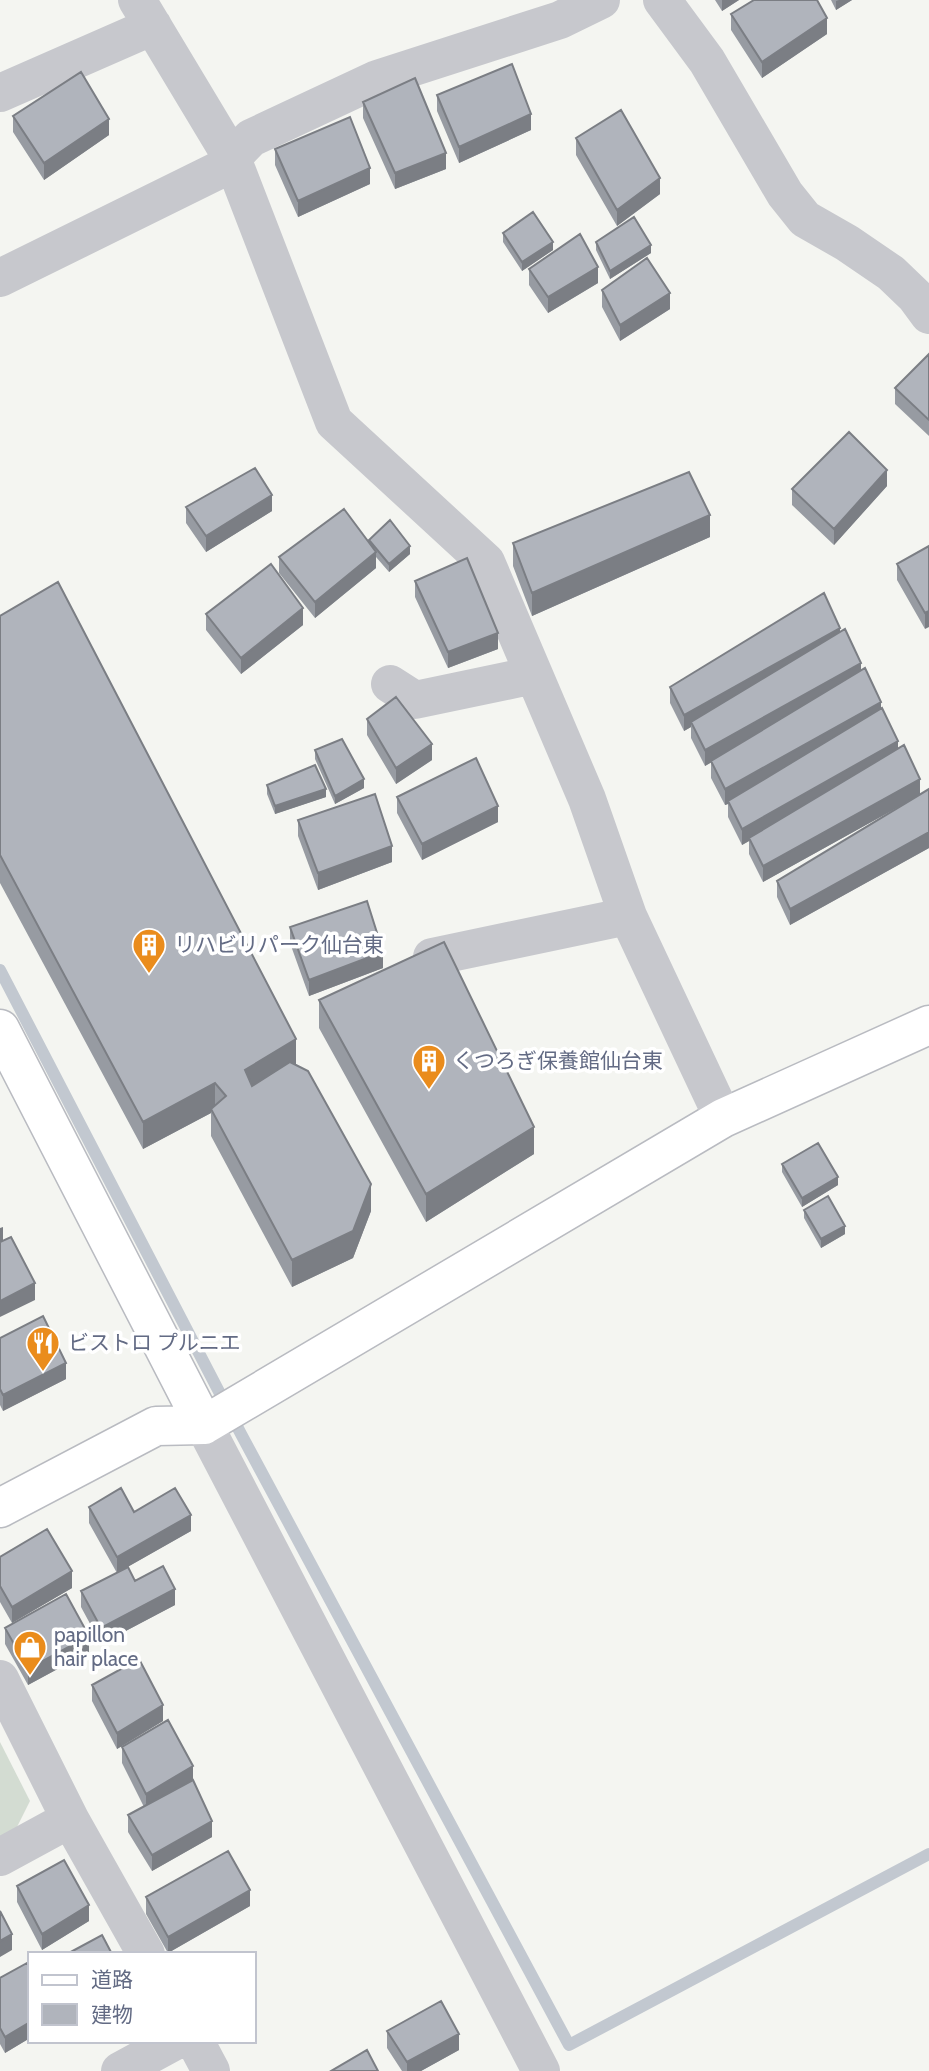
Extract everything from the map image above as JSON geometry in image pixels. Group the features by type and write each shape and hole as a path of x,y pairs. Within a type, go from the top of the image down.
{"street":[{"path":"0,278 221,169 251,138 377,79 560,20 601,0"},
{"path":"662,0 707,61 785,194 805,219 891,273 915,296 929,315"},
{"path":"0,93 145,13 232,158 334,422 486,562 587,799 628,916 723,1118"},
{"path":"486,562 523,546"},
{"path":"390,684 415,700 534,675"},
{"path":"432,957 628,916"},
{"path":"0,1508 156,1426 207,1423 723,1118 929,1025"},
{"path":"0,1028 541,2071"},
{"path":"0,1679 70,1819 145,1952"},
{"path":"0,1857 70,1819"},
{"path":"120,2071 171,2043"},
{"path":"196,2043 211,2071"}],"shaded area":[{"path":"0,1742 30,1801 15,1831 0,1839"}],"building":[{"path":"754,0 817,0 827,18 762,62 731,14"},
{"path":"512,64 531,114 459,147 437,95"},
{"path":"81,72 109,119 44,163 13,116"},
{"path":"415,78 446,153 395,173 363,102"},
{"path":"621,110 660,178 617,210 576,138"},
{"path":"350,117 370,168 298,201 275,149"},
{"path":"533,212 553,242 522,262 503,233"},
{"path":"634,217 651,245 610,271 596,242"},
{"path":"580,234 598,267 548,297 529,269"},
{"path":"647,258 670,293 620,325 602,290"},
{"path":"929,354 929,420 895,388"},
{"path":"849,432 887,470 834,529 792,489"},
{"path":"255,468 272,495 206,536 186,507"},
{"path":"689,472 710,515 532,593 513,543"},
{"path":"344,509 376,552 315,602 279,557"},
{"path":"390,520 410,546 389,564 369,540"},
{"path":"929,546 929,611 925,613 897,564"},
{"path":"467,558 498,633 448,652 415,581"},
{"path":"271,564 303,608 241,658 206,614"},
{"name":"リハビリパーク仙台東","path":"58,582 296,1039 245,1070 252,1086 290,1062 308,1071 371,1184 353,1231 292,1260 211,1109 226,1096 215,1083 143,1122 0,855 0,616"},
{"path":"824,593 840,628 684,715 670,687"},
{"path":"845,629 861,663 705,750 691,722"},
{"path":"865,668 881,702 725,789 711,761"},
{"path":"396,697 432,744 396,768 367,719"},
{"path":"882,708 898,741 742,829 728,801"},
{"path":"342,739 364,779 335,796 315,750"},
{"path":"904,745 920,779 763,866 749,838"},
{"path":"476,758 498,806 422,844 397,797"},
{"path":"315,765 326,789 275,806 267,785"},
{"path":"929,789 929,832 790,909 777,881"},
{"path":"375,794 392,846 318,873 298,820"},
{"path":"367,901 383,952 309,980 290,927"},
{"name":"くつろぎ保養館仙台東","path":"444,942 534,1127 426,1194 319,1000"},
{"path":"818,1143 838,1177 802,1198 782,1164"},
{"path":"828,1196 845,1226 821,1239 804,1210"},
{"path":"11,1237 35,1283 0,1301 0,1242"},
{"path":"43,1316 66,1363 3,1395 0,1389 0,1338"},
{"path":"121,1488 134,1512 175,1488 191,1515 117,1557 89,1507"},
{"path":"47,1529 72,1571 12,1607 0,1586 0,1557"},
{"path":"163,1566 175,1589 101,1628 81,1591 128,1567 135,1581"},
{"path":"66,1594 89,1636 28,1669 5,1628"},
{"path":"139,1659 163,1705 117,1733 92,1685"},
{"path":"168,1720 193,1766 146,1794 122,1747"},
{"path":"193,1780 212,1821 152,1855 128,1815"},
{"path":"228,1851 250,1890 168,1937 146,1897"},
{"path":"64,1860 89,1905 42,1934 17,1886"},
{"path":"0,1911 12,1934 0,1941"},
{"path":"102,1935 111,1952 71,1952"},
{"path":"28,1965 28,2023 5,2037 0,2028 0,1978"},
{"path":"441,2001 459,2034 407,2062 387,2031"},
{"path":"367,2050 378,2071 331,2071"}],"waterway":[{"path":"0,970 241,1434 569,2045 929,1854"}],"place":[{"name":"リハビリパーク仙台東","path":"149,975"},
{"name":"くつろぎ保養館仙台東","path":"429,1091"},
{"name":"ビストロ プルニエ","path":"43,1373"},
{"name":"papillon hair place","path":"30,1677"}]}
